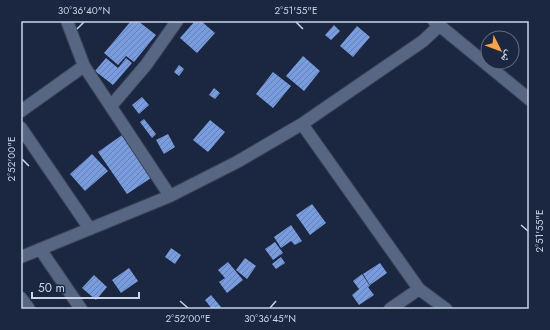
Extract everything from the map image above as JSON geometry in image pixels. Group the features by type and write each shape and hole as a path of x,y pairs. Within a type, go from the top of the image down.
{"street":[{"path":"67,21 84,66 170,196"},
{"path":"111,106 146,65 177,21"},
{"path":"21,257 170,196 237,162 302,124 422,41 436,23 529,99"},
{"path":"21,111 84,66"},
{"path":"302,124 419,289 446,309"},
{"path":"21,128 90,229"},
{"path":"40,249 81,309"},
{"path":"390,309 419,289"},
{"path":"21,298 29,309"}],"building":[{"path":"131,21 138,21 156,35 134,62 126,56 118,65 104,53"},
{"path":"195,21 201,21 215,33 197,53 180,38"},
{"path":"334,25 340,31 331,40 325,35"},
{"path":"357,26 370,37 353,57 340,46"},
{"path":"303,56 320,71 304,91 286,76"},
{"path":"106,58 118,68 126,58 132,63 113,85 95,71"},
{"path":"179,65 184,69 179,76 174,72"},
{"path":"273,72 291,86 273,108 256,94"},
{"path":"214,88 220,93 215,99 209,95"},
{"path":"142,97 149,105 139,114 132,105"},
{"path":"144,119 156,134 152,138 140,122"},
{"path":"210,120 225,132 208,152 193,140"},
{"path":"125,133 154,176 127,194 98,152"},
{"path":"168,134 175,147 164,154 156,140"},
{"path":"92,154 108,171 85,191 70,174"},
{"path":"312,204 326,223 310,235 296,215"},
{"path":"291,225 302,241 295,245 291,241 281,248 274,237"},
{"path":"275,242 283,253 273,260 265,249"},
{"path":"171,248 181,255 175,264 165,257"},
{"path":"281,257 285,263 276,269 272,264"},
{"path":"245,258 256,266 247,279 236,270"},
{"path":"228,262 243,280 227,293 219,282 225,278 218,270"},
{"path":"380,263 387,273 370,285 363,274"},
{"path":"129,268 138,281 121,293 112,280"},
{"path":"362,274 370,286 368,287 374,295 359,305 352,295 359,289 353,281"},
{"path":"94,275 107,287 96,300 82,288"},
{"path":"211,295 221,307 218,309 212,309 205,300"}]}
